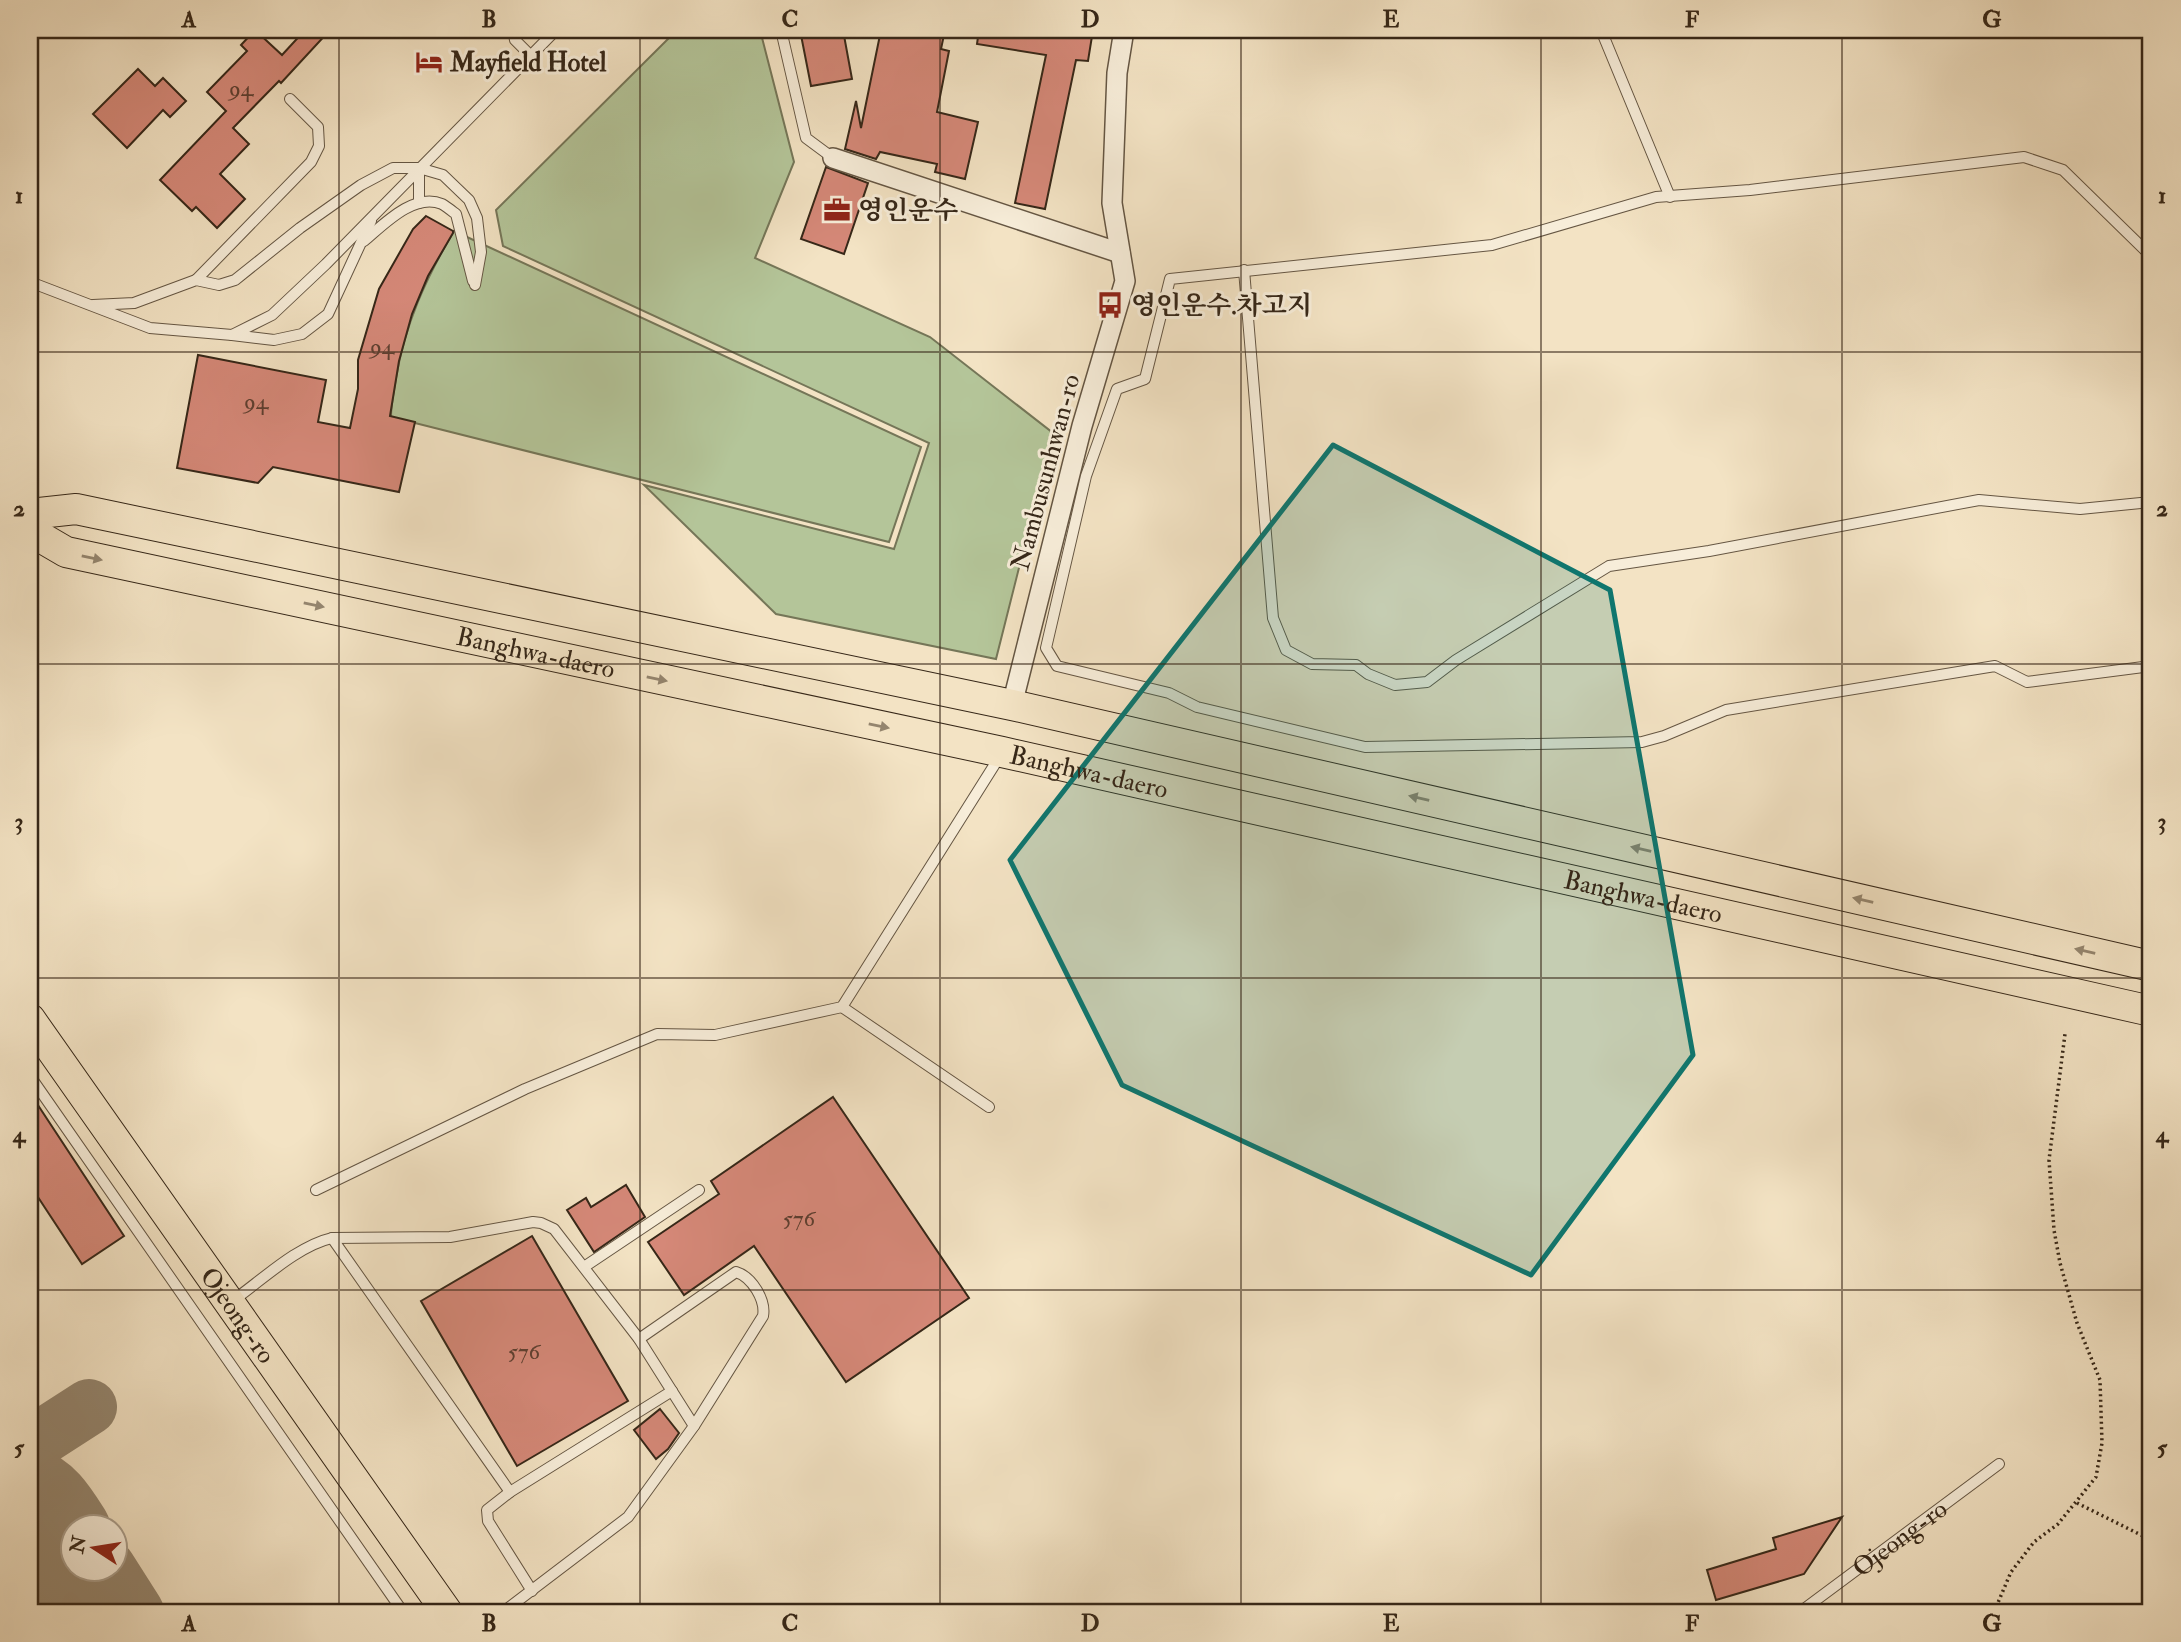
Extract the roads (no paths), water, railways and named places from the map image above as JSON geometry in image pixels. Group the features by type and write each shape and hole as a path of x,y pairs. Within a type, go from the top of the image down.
{"main road":[{"name":"Banghwa-daero","path":"30,514 76,509 1012,705 2151,966"},
{"name":"Banghwa-daero","path":"30,531 66,552 1002,752 2151,1011"},
{"name":"Ojeong-ro","path":"30,1019 447,1612"}],"street":[{"name":"Nambusunhwan-ro","path":"1012,705 1082,426 1125,281 1112,203 1117,74 1124,30"},
{"path":"833,158 1121,253"}],"lane":[{"path":"513,30 515,40 531,55"},
{"path":"232,335 272,315 327,264 556,30"},
{"path":"781,30 807,138 833,158"},
{"path":"1601,30 1670,197"},
{"path":"85,305 134,303 196,279 311,162 319,146 318,127 290,99"},
{"path":"2151,256 2063,170 2024,157 1750,190 1656,198 1492,245 1170,279 1144,379 1117,389 1086,476 1046,648 1057,666 1169,693 1197,707 1365,747 1642,741 1664,736 1726,710 1995,666 2027,682 2151,666"},
{"path":"196,279 219,285 236,280 300,228 361,185 393,168 419,168 443,175 469,200 477,218 481,252 475,285 456,214 440,203 419,203 394,216 361,244"},
{"path":"419,168 419,203"},
{"path":"30,282 150,328 274,340 302,334 328,314 374,214"},
{"path":"1244,270 1273,618 1286,650 1312,664 1356,665 1368,674 1395,685 1427,682 1456,660 1609,566 1709,551 1979,500 2081,509 2151,502"},
{"path":"316,1191 525,1089 657,1034 715,1035 842,1007 1002,752"},
{"path":"842,1007 989,1107"},
{"path":"30,1076 403,1612"},
{"path":"584,1267 699,1191"},
{"path":"231,1303 314,1244 332,1238 450,1237 523,1223 541,1223 554,1229 639,1339 694,1426"},
{"path":"332,1238 510,1492"},
{"path":"503,1612 628,1517 694,1426 763,1317 764,1309 760,1297 746,1277 741,1273 732,1273 639,1339"},
{"path":"532,1591 486,1516 491,1506 672,1391"},
{"name":"Ojeong-ro","path":"1800,1612 1999,1464"}],"place":[{"name":"Mayfield Hotel","path":"429,62"},
{"name":"영인운수","path":"837,210"},
{"name":"영인운수.차고지","path":"1110,305"}]}
